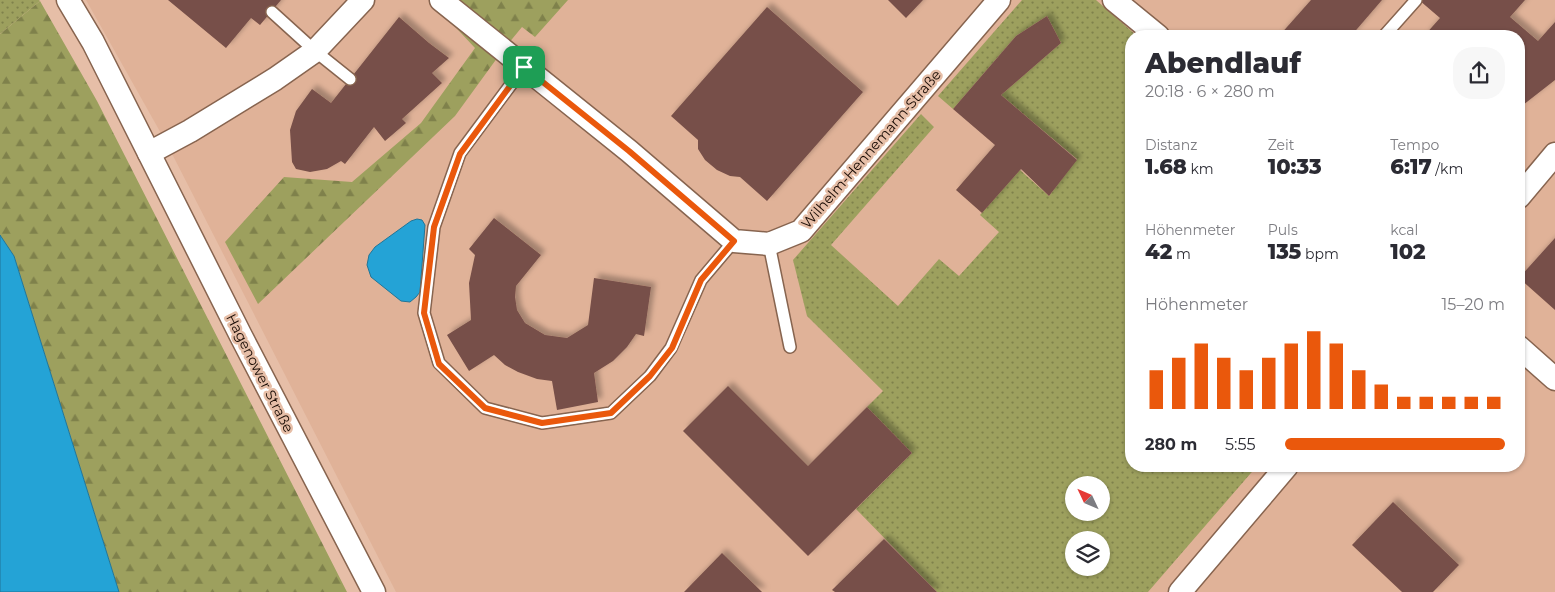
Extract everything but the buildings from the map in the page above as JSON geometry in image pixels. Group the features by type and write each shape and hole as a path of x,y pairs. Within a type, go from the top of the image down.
{"street":[{"name":"Hagenower Straße","path":"68,0 93,42 249,352 374,592"},
{"path":"149,153 190,131 275,79 315,51 363,0"},
{"path":"441,0 629,151 734,241"},
{"name":"Wilhelm-Hennemann-Straße","path":"734,241 769,244 801,231 999,0"},
{"path":"1114,0 1151,30"},
{"path":"1525,190 1555,154"},
{"path":"1525,352 1555,378"},
{"path":"1180,592 1282,472"}],"lane":[{"path":"1389,30 1416,0"},
{"path":"272,12 315,51 350,79"},
{"path":"524,67 460,154 434,227 429,265 424,313 439,364 485,408 542,423 611,413 650,376 672,348 701,280 734,241"},
{"path":"769,244 790,347"}],"shaded area":[{"path":"86,0 1555,0 1555,592 396,592 167,144"}],"green space":[{"path":"0,0 39,0 40,1 0,34"},
{"path":"430,0 568,0 535,37 522,27 455,116 258,304 225,242 284,177 352,182 421,123 475,48"},
{"path":"1022,0 1096,0 1130,30 1125,30 1125,472 1252,472 1148,592 937,592 856,509 912,453 867,407 883,391 807,316 793,260 921,114 934,127 831,245 898,306 939,259 959,276 999,232 980,215 1020,170 1049,196 1077,159 1001,95 1061,43 1047,16 1016,36 953,109 938,96"},
{"path":"40,1 97,101 347,592 119,592 14,256 0,235 0,34"}],"water":[{"path":"422,220 425,225 420,292 410,302 401,301 371,277 367,265 369,255 375,247 411,221"},
{"path":"0,235 14,256 119,592 0,592"}],"route":[{"path":"524,67 629,151 734,241 701,280 672,348 650,376 611,413 542,423 485,408 439,364 424,313 434,227 460,154 524,67"}]}
